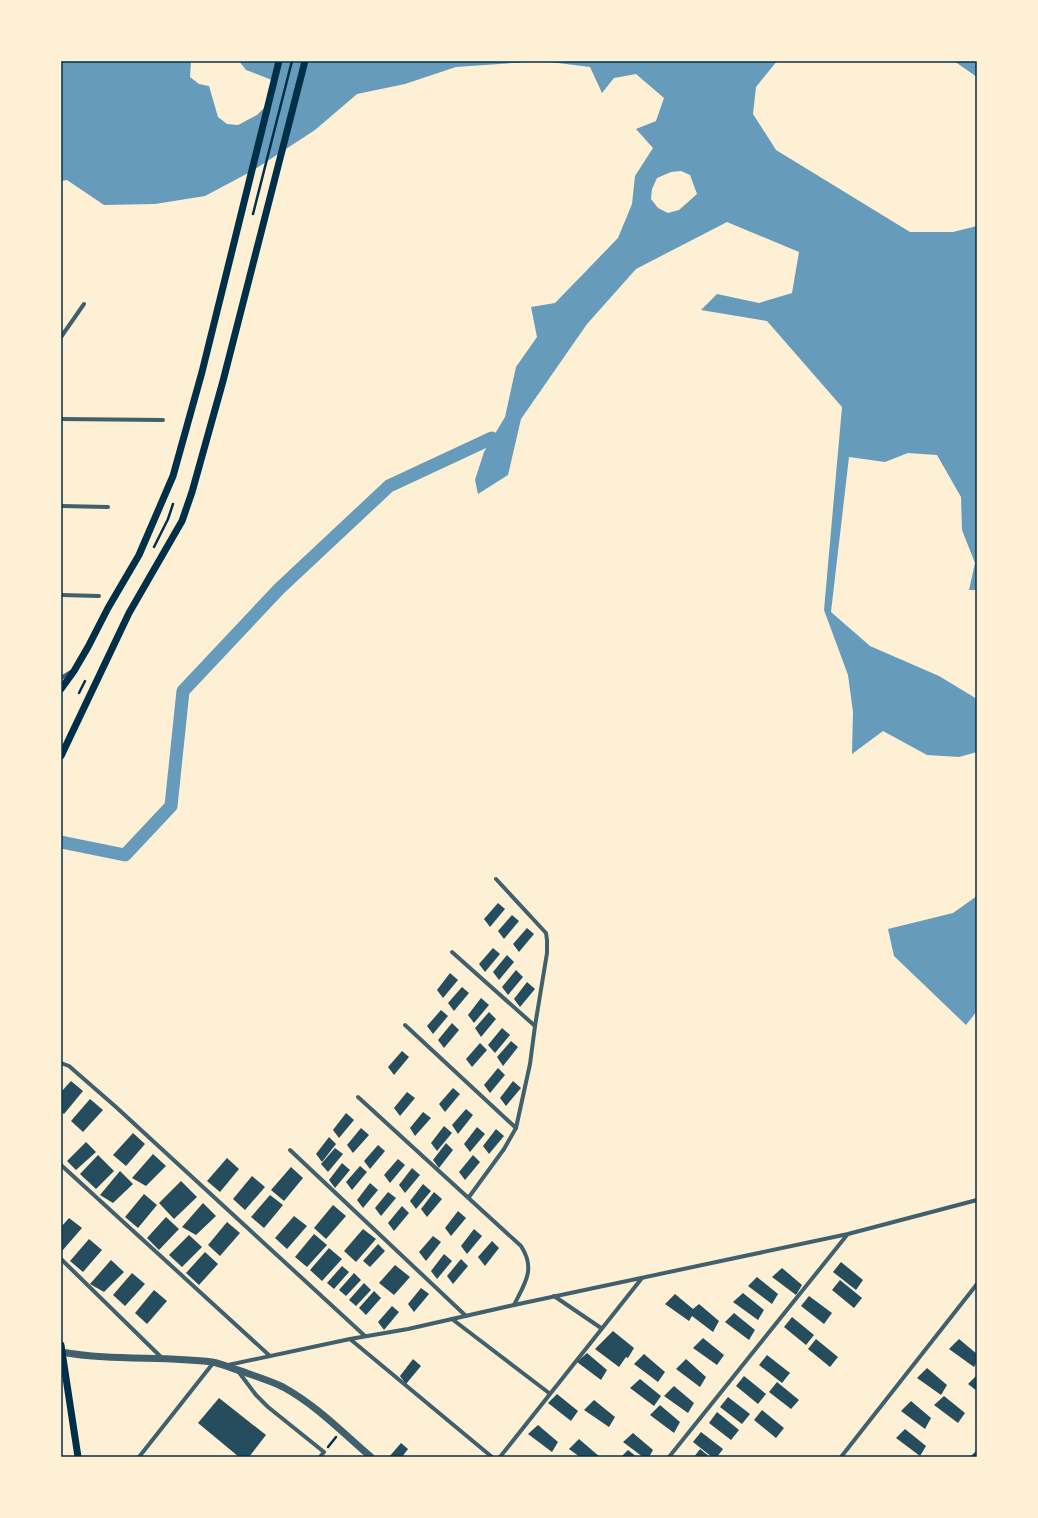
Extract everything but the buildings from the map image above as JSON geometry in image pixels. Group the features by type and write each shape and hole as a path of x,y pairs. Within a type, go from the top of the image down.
{"main road":[{"path":"61,689 74,671 139,555 172,476 202,372 279,61"},
{"path":"61,756 129,613 182,521 192,492 223,381 305,61"},
{"path":"61,1345 78,1457"}],"street":[{"path":"61,338 84,304"},
{"path":"61,419 163,420"},
{"path":"61,506 108,507"},
{"path":"61,595 99,596"},
{"path":"61,678 74,671"},
{"path":"469,1197 504,1149 516,1128 530,1064 547,953 546,933 496,879"},
{"path":"452,952 535,1026"},
{"path":"405,1025 516,1128"},
{"path":"61,1063 69,1066 116,1107 365,1336"},
{"path":"358,1097 521,1246 528,1259 528,1274 514,1305"},
{"path":"290,1150 466,1316"},
{"path":"61,1165 270,1356"},
{"path":"226,1366 350,1339 408,1329 554,1296 848,1234 977,1200"},
{"path":"669,1457 848,1234"},
{"path":"61,1259 162,1358"},
{"path":"500,1457 549,1393 642,1278"},
{"path":"842,1457 977,1284"},
{"path":"554,1296 601,1328"},
{"path":"452,1319 549,1393"},
{"path":"350,1339 492,1457"},
{"path":"62,1353 214,1362 238,1370 283,1387 305,1402 371,1457"},
{"path":"138,1457 214,1362"},
{"path":"238,1370 256,1395 268,1407 324,1452 320,1457"}],"path":[{"path":"251,221 292,61"},
{"path":"324,1452 341,1431"}],"water":[{"path":"61,61 191,61 190,77 199,84 209,86 218,117 227,124 238,125 257,115 272,100 272,80 246,70 239,61 542,61 456,67 405,84 357,94 315,130 252,171 205,196 155,204 104,205 67,180 61,181"},
{"path":"542,61 777,61 756,87 753,114 776,150 910,232 953,232 977,226 977,590 969,590 975,563 962,530 961,497 937,455 908,453 885,462 849,457 831,612 870,646 939,676 977,699 977,752 959,757 927,755 883,731 852,754 853,712 848,675 824,610 842,407 767,321 701,310 717,294 759,303 792,293 799,252 727,222 636,269 587,324 521,419 508,475 478,494 475,480 484,452 505,417 516,367 537,337 531,307 555,303 618,238 632,204 635,176 653,148 636,129 656,121 664,98 636,74 614,78 602,93 590,67","holes":["681,171 690,175 697,194 679,210 668,213 658,208 651,199 652,189 657,178 671,172"]},
{"path":"954,61 977,61 977,77"},
{"path":"977,896 977,1011 966,1025 894,956 888,929 953,913"}],"waterway":[{"path":"61,842 125,855 171,806 183,691 279,589 389,486 492,438"}]}
